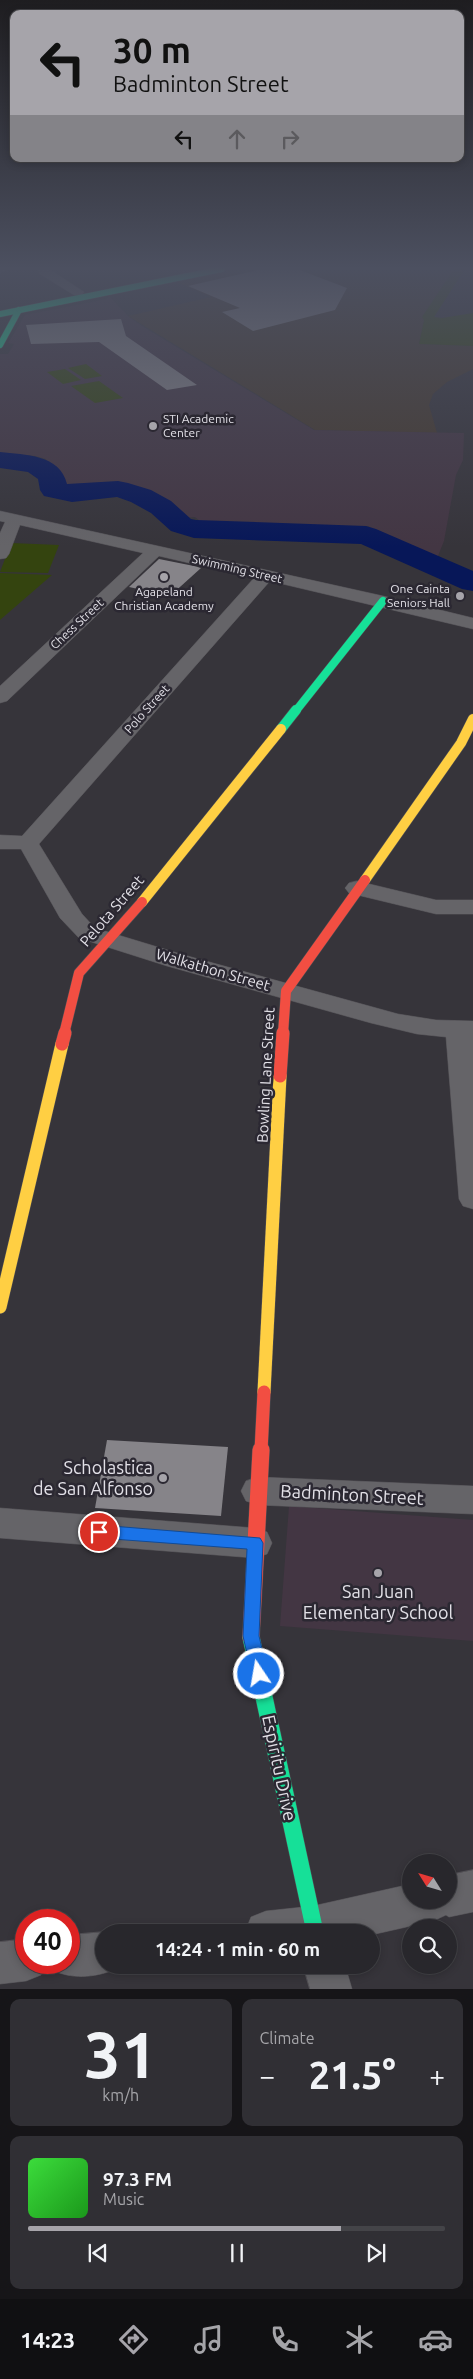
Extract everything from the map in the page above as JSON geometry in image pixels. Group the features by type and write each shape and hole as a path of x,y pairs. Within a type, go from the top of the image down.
{"street":[{"name":"Swimming Street","path":"7,517 383,601 473,624"},
{"path":"0,554 7,517"},
{"name":"Chess Street","path":"0,697 155,550"},
{"name":"Polo Street","path":"28,843 266,576"},
{"name":"Pelota Street","path":"0,1307 79,973 123,926 383,601"},
{"name":"Bowling Lane Street","path":"256,1517 286,991 461,743 473,718"},
{"path":"0,842 28,843"},
{"name":"Walkathon Street","path":"28,843 72,918 87,933 108,941 425,1028 465,1030"},
{"path":"357,888 436,907 473,907"},
{"path":"465,1030 473,1199"},
{"name":"Badminton Street","path":"0,1523 256,1517 473,1500"},
{"name":"Espiritu Drive","path":"256,1517 251,1636 314,1924"},
{"path":"458,1894 473,1891"},
{"path":"366,1924 408,1909"},
{"path":"80,1955 95,1954"},
{"path":"0,1963 15,1961"},
{"name":"Espiritu Drive","path":"327,1974 331,1989"}],"shaded area":[{"name":"STI Academic Center","path":"0,362 201,362 314,430 464,433 463,460 456,475 444,541 436,561 368,526 336,529 267,528 261,524 206,526 195,517 182,518 153,497 120,482 78,489 64,486 46,459 35,456 0,453"},
{"path":"203,362 473,362 473,369 447,382 433,394 429,405 437,433 315,430"},
{"name":"San Juan Elementary School","path":"289,1506 473,1520 473,1641 280,1626"}],"green space":[{"path":"86,364 102,376 85,379 68,368"},
{"path":"65,369 81,380 63,384 47,372"},
{"path":"99,381 123,398 95,403 71,386"},
{"path":"11,543 59,545 48,573 0,572"},
{"path":"0,573 52,575 0,620"}],"building":[{"path":"127,362 163,362 197,385 167,390"},
{"name":"Agapeland Christian Academy","path":"159,559 201,568 170,596 129,587"},
{"name":"Scholastica de San Alfonso","path":"107,1440 228,1447 221,1516 95,1508"}],"waterway":[{"path":"0,460 36,465 51,475 54,490 72,494 118,489 141,496 161,507 181,525 194,529 261,533 366,535 473,582"}],"traffic: fast":[{"path":"281,729 383,601"},
{"path":"251,1637 313,1924"}],"traffic: slow":[{"path":"365,880 461,743 473,719"},
{"path":"142,902 281,729"},
{"path":"0,1307 62,1044"},
{"path":"264,1392 280,1076"}],"traffic: jam":[{"path":"280,1076 286,991 365,880"},
{"path":"62,1044 79,973 142,902"},
{"path":"251,1637 264,1392"}],"place":[{"name":"STI Academic Center","path":"153,426"},
{"name":"Agapeland Christian Academy","path":"164,577"},
{"name":"One Cainta Seniors Hall","path":"460,596"},
{"name":"Scholastica de San Alfonso","path":"163,1478"},
{"name":"San Juan Elementary School","path":"378,1573"}],"route":[{"path":"99,1532 255,1543 251,1636 259,1674"}]}
